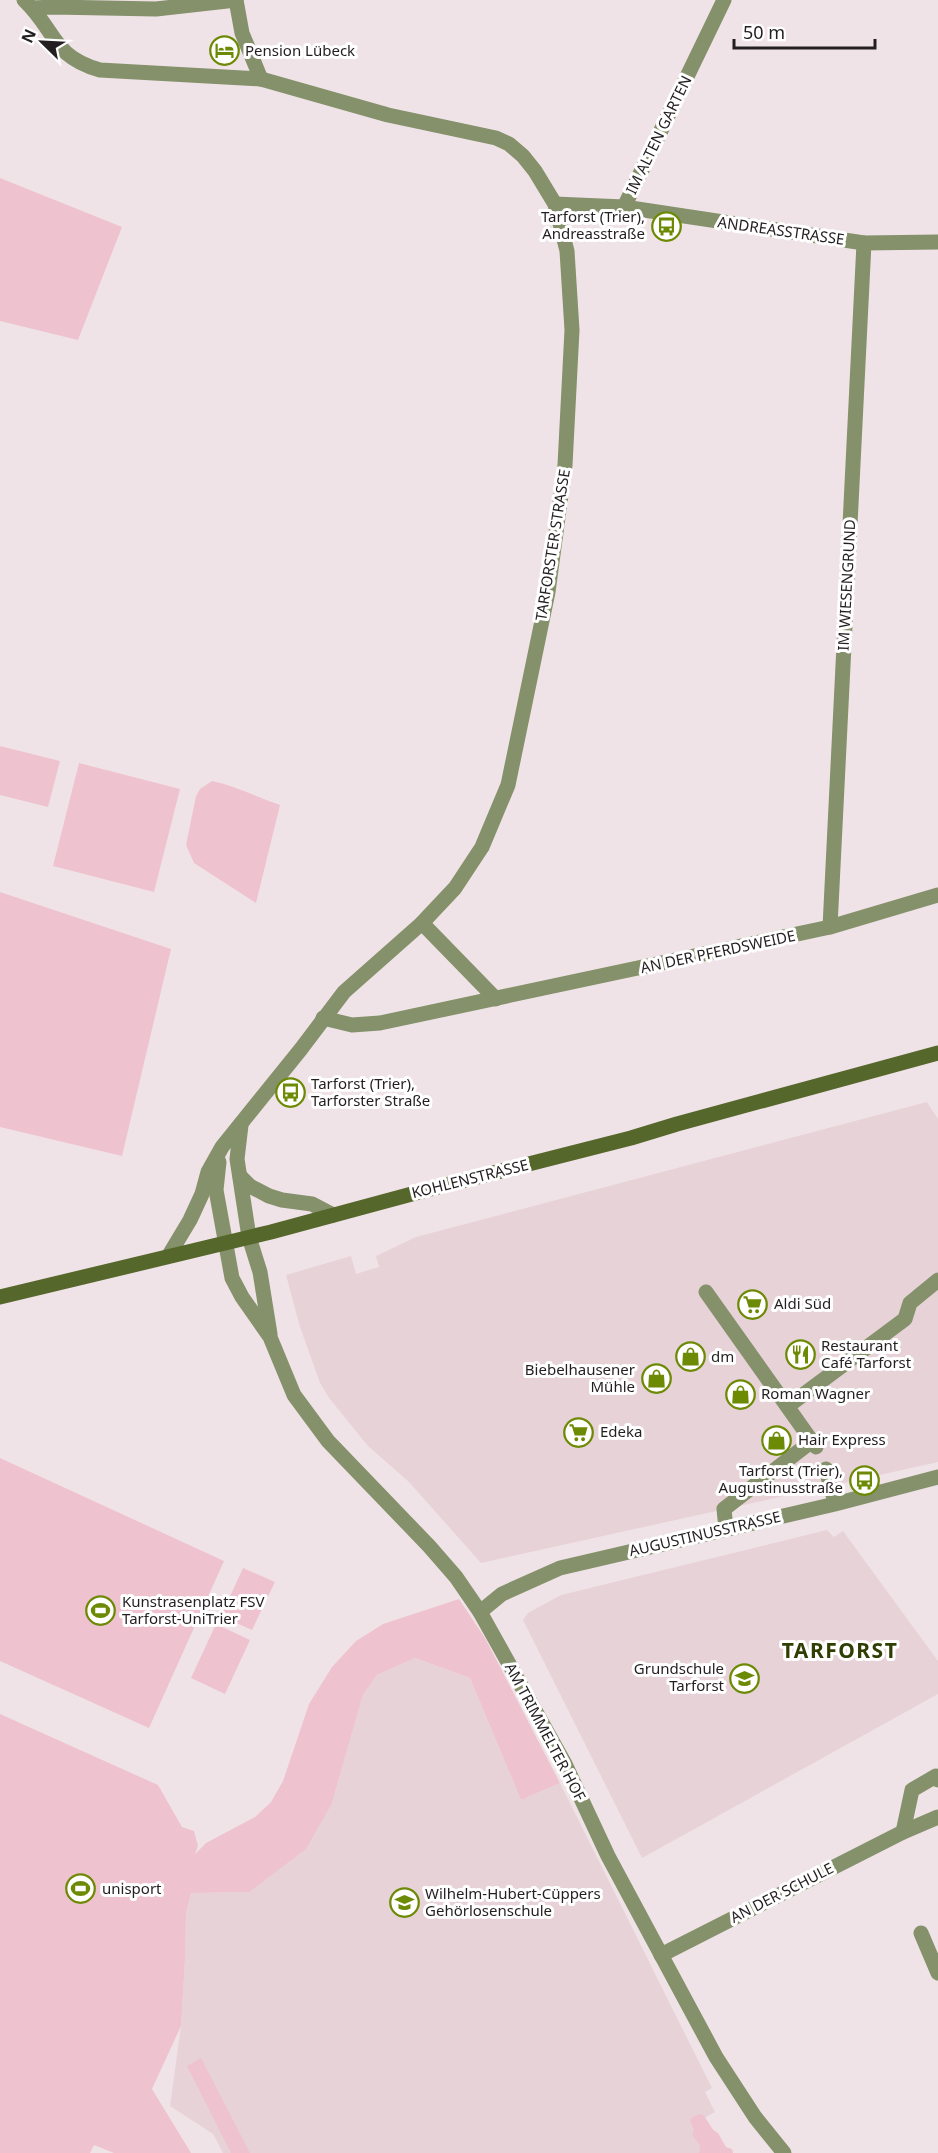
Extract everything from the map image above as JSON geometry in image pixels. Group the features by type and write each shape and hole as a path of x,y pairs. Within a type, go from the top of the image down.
{"main road":[{"name":"KOHLENSTRASSE","path":"0,1297 249,1237 632,1138 938,1053"}],"street":[{"name":"TARFORSTER STRASSE","path":"29,4 53,7 156,9 236,0 242,33 261,79"},
{"name":"IM ALTEN GARTEN","path":"555,204 624,207 724,0"},
{"name":"TARFORSTER STRASSE","path":"29,4 65,53 75,61 100,70 261,79 388,115 496,138 523,156 535,171 555,204 567,251 572,330 565,465 548,592 508,785 482,847 455,888 422,923 344,992 222,1147 208,1172 202,1194 190,1220 169,1255"},
{"name":"ANDREASSTRASSE","path":"624,207 864,243 938,242"},
{"name":"IM WIESENGRUND","path":"830,927 864,243"},
{"name":"AN DER PFERDSWEIDE","path":"323,1018 352,1025 380,1023 830,927 938,895"},
{"path":"422,923 496,999"},
{"path":"242,1122 238,1151 249,1237"},
{"path":"222,1147 216,1190 225,1242"},
{"path":"240,1176 250,1186 269,1196 312,1204 333,1215"},
{"name":"AM TRIMMELTER HOF","path":"249,1237 260,1272 270,1337"},
{"name":"AM TRIMMELTER HOF","path":"225,1242 232,1278 242,1297 270,1337 294,1395 318,1430 429,1546 456,1577 480,1612 565,1764 609,1856 661,1955 738,2092 783,2153"},
{"path":"788,1406 905,1318 910,1303 938,1280"},
{"path":"706,1292 814,1444 724,1509 726,1529"},
{"path":"826,1469 833,1495"},
{"name":"AUGUSTINUSSTRASSE","path":"480,1612 502,1594 560,1568 938,1477"},
{"path":"903,1832 912,1790 936,1776 938,1780"},
{"name":"AN DER SCHULE","path":"661,1955 903,1832 938,1817"},
{"path":"921,1933 938,1973"}],"shaded area":[{"path":"0,178 122,227 78,340 0,321"},
{"path":"0,746 60,761 48,807 0,795"},
{"path":"79,763 180,789 154,892 53,866"},
{"path":"212,781 280,805 256,903 194,863 186,845 196,796 200,789"},
{"path":"0,892 171,949 122,1156 0,1127"},
{"path":"927,1102 938,1119 938,1462 481,1563 409,1482 368,1446 329,1398 320,1383 300,1327 286,1275 351,1256 356,1274 379,1267 376,1256 416,1237"},
{"name":"Kunstrasenplatz FSV Tarforst-UniTrier","path":"0,1458 224,1561 149,1728 0,1661"},
{"name":"Grundschule Tarforst","path":"827,1530 834,1537 843,1531 938,1661 938,1694 642,1858 523,1620 528,1613 561,1595"},
{"path":"243,1568 275,1582 252,1630 221,1616"},
{"path":"459,1599 485,1638 560,1783 521,1800 470,1678 415,1658 377,1675 363,1695 332,1803 306,1849 249,1892 191,1893 186,1913 181,2026 152,2089 191,2153 114,2153 94,2145 90,2153 0,2153 0,1714 158,1785 182,1827 194,1831 198,1846 195,1854 206,1843 255,1817 271,1802 283,1781 309,1704 332,1667 356,1641 383,1624"},
{"path":"216,1624 250,1640 225,1694 191,1678"},
{"name":"Wilhelm-Hubert-Cüppers Gehörlosenschule","path":"415,1658 470,1678 521,1800 560,1783 712,2088 705,2092 715,2112 706,2117 703,2123 718,2153 223,2153 213,2134 170,2106 181,2026 186,1913 191,1893 249,1892 332,1803 363,1695 377,1675"},
{"path":"201,2058 250,2153 231,2153 187,2066"},
{"path":"701,2114 733,2153 698,2153 700,2146 692,2134 694,2130 690,2120"}],"place":[{"name":"Pension Lübeck","path":"224,51"},
{"name":"Tarforst (Trier), Andreasstraße","path":"666,226"},
{"name":"Tarforst (Trier), Tarforster Straße","path":"290,1093"},
{"name":"Aldi Süd","path":"753,1304"},
{"name":"Restaurant Café Tarforst","path":"800,1355"},
{"name":"dm","path":"690,1357"},
{"name":"Biebelhausener Mühle","path":"656,1379"},
{"name":"Roman Wagner","path":"740,1394"},
{"name":"Edeka","path":"579,1432"},
{"name":"Hair Express","path":"777,1440"},
{"name":"Tarforst (Trier), Augustinusstraße","path":"864,1480"},
{"name":"Kunstrasenplatz FSV Tarforst-UniTrier","path":"101,1611"},
{"name":"Grundschule Tarforst","path":"745,1678"},
{"name":"unisport","path":"81,1889"},
{"name":"Wilhelm-Hubert-Cüppers Gehörlosenschule","path":"404,1903"}],"district":[{"name":"TARFORST","path":"840,1651"}]}
